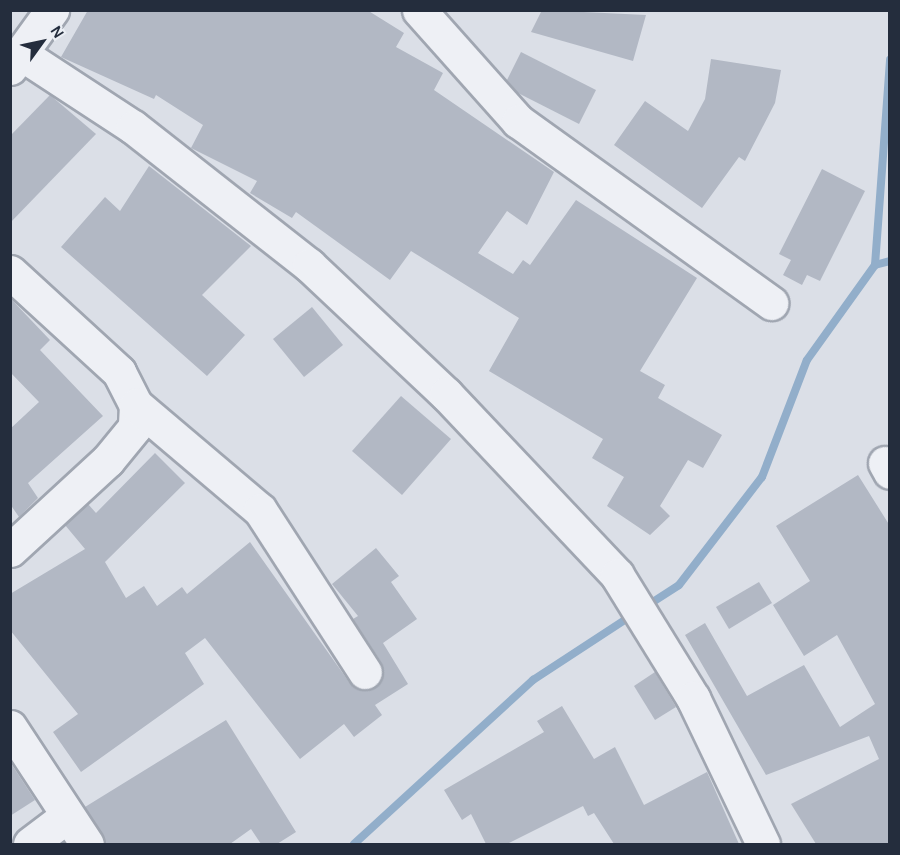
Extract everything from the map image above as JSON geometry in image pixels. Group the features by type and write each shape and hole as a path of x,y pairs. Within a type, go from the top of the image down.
{"street":[{"path":"52,10 17,62 133,127 309,265 446,394 617,575 693,698 763,844"},
{"path":"419,10 518,121 771,303"},
{"path":"10,272 119,372 136,405 260,510 365,672"},
{"path":"10,550 108,460 135,427 136,405"},
{"path":"10,727 87,844"},
{"path":"30,844 67,816"}],"building":[{"path":"88,10 367,10 404,33 396,47 443,73 434,90 554,172 527,225 507,211 478,253 513,274 523,260 530,265 576,200 697,278 640,371 665,385 658,398 722,435 703,468 688,460 660,506 670,516 650,535 607,506 624,477 592,458 603,439 489,371 519,318 411,251 390,280 296,212 292,218 250,193 257,181 191,148 203,125 156,95 154,99 61,57"},
{"path":"542,10 646,15 633,61 531,32"},
{"path":"521,52 596,90 579,124 518,93 507,80"},
{"path":"711,59 781,70 775,103 745,161 739,157 702,208 614,145 645,101 688,131 705,99"},
{"path":"50,95 96,134 10,223 10,136"},
{"path":"149,166 251,246 202,295 245,335 207,376 61,247 105,197 120,211"},
{"path":"822,169 865,191 820,281 807,275 802,285 783,275 791,260 779,254"},
{"path":"10,298 50,340 40,350 103,416 28,483 38,498 19,517 10,504 10,429 39,402 10,372"},
{"path":"312,307 343,345 304,377 273,339"},
{"path":"401,396 451,439 402,495 352,451"},
{"path":"155,453 185,483 105,562 126,598 144,586 157,606 182,587 187,594 250,542 349,682 367,691 382,680 381,662 353,619 358,616 332,584 376,548 399,576 391,582 417,619 383,643 408,684 375,705 382,715 354,737 344,724 300,759 205,638 185,653 204,684 81,772 53,732 78,714 10,630 10,594 85,549 65,525 88,504 96,513"},
{"path":"858,475 890,526 890,844 816,844 791,804 879,759 869,736 766,775 685,635 705,623 747,696 804,665 840,727 875,704 837,635 804,656 773,605 810,581 776,526"},
{"path":"759,582 772,603 729,629 716,607"},
{"path":"655,672 676,707 655,720 634,686"},
{"path":"562,706 594,759 615,747 644,805 707,772 739,844 614,844 594,813 588,816 583,806 507,844 486,844 471,814 462,820 444,790 544,732 537,721"},
{"path":"226,720 296,832 277,844 261,844 251,829 230,844 105,844 85,807"},
{"path":"10,762 35,800 10,816"}],"waterway":[{"path":"875,265 890,60"},
{"path":"645,607 679,585 762,477 807,360 875,265 890,261"},
{"path":"354,844 533,680 634,614"}]}
